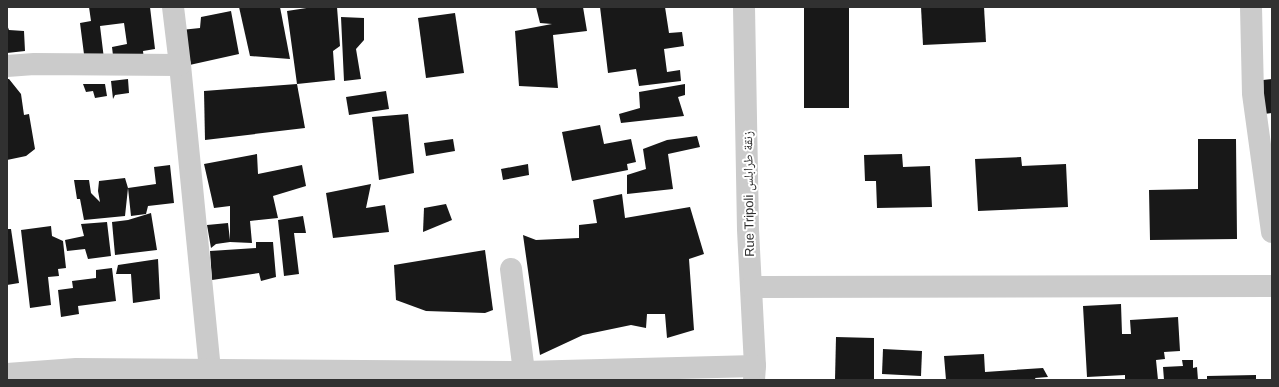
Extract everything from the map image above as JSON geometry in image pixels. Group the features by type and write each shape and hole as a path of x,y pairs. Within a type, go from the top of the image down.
{"street":[{"path":"173,7 210,370"},
{"name":"Rue Tripoli زنقة طرابلس","path":"744,7 748,230 755,373"},
{"path":"1251,7 1253,94 1272,232"},
{"path":"7,66 34,64 180,65"},
{"path":"511,269 524,372"},
{"path":"751,287 1272,286"},
{"path":"10,374 76,370 210,370 286,376 524,372 755,373"}],"building":[{"path":"89,7 150,7 155,49 143,51 144,60 114,64 112,47 127,44 124,23 100,26 104,59 85,62 80,23 91,21"},
{"path":"239,7 280,7 290,59 250,56"},
{"path":"313,7 337,7 340,46 333,51 335,80 297,84 287,11"},
{"path":"536,7 583,7 587,31 553,35 558,88 519,86 515,31 552,24 540,23"},
{"path":"600,7 665,7 669,33 682,32 684,46 664,49 667,72 680,70 681,81 639,86 636,69 608,73"},
{"path":"804,7 849,7 849,108 804,108"},
{"path":"921,7 984,7 986,42 923,45"},
{"path":"231,11 239,54 185,66 181,30 200,28 201,17"},
{"path":"455,13 464,73 426,78 418,18"},
{"path":"341,17 364,18 364,40 356,49 361,79 344,81"},
{"path":"7,25 9,30 24,31 25,51 7,53"},
{"path":"7,79 9,79 21,94 24,115 29,114 35,149 26,156 7,160"},
{"path":"128,79 129,93 115,95 113,99 111,81"},
{"path":"1272,79 1272,113 1264,114 1263,80"},
{"path":"83,84 105,84 107,96 95,98 93,91 86,92"},
{"path":"297,84 305,128 205,140 204,91"},
{"path":"685,84 685,95 678,97 684,116 621,123 619,114 640,108 639,92"},
{"path":"386,91 389,109 349,115 346,97"},
{"path":"408,114 414,173 379,180 372,117"},
{"path":"600,125 604,144 631,139 636,162 627,164 628,170 572,181 562,132"},
{"path":"697,136 700,147 668,154 673,189 627,194 627,175 646,169 643,149 667,140"},
{"path":"453,139 455,151 426,156 424,143"},
{"path":"1198,139 1236,139 1237,239 1150,240 1149,190 1198,189"},
{"path":"257,154 258,174 302,165 306,186 273,196 278,218 250,221 252,243 230,242 216,244 211,248 207,225 228,223 230,240 230,206 214,208 204,164"},
{"path":"902,154 903,167 930,166 932,207 877,208 876,181 865,181 864,155"},
{"path":"1021,157 1022,166 1066,164 1068,207 978,211 975,159"},
{"path":"528,164 529,175 503,180 501,169"},
{"path":"170,165 174,203 148,206 146,214 131,216 128,188 156,184 154,167"},
{"path":"125,178 128,188 125,216 84,220 80,199 77,199 74,180 89,180 91,193 100,202 98,191 99,181"},
{"path":"371,184 366,208 385,205 389,232 333,238 326,193"},
{"path":"622,194 625,218 690,207 704,254 689,259 694,330 667,338 665,314 647,314 646,328 631,325 583,335 540,355 523,235 536,240 579,238 579,225 597,223 593,200"},
{"path":"446,204 452,220 423,232 424,208"},
{"path":"151,213 157,250 115,255 112,222 128,220"},
{"path":"303,216 306,233 294,233 299,274 284,276 278,220"},
{"path":"107,222 111,256 88,259 85,249 67,251 65,240 84,236 81,224"},
{"path":"51,226 52,236 63,241 66,268 58,269 59,276 48,277 51,305 30,308 21,230"},
{"path":"7,229 11,229 19,283 7,285"},
{"path":"256,242 273,242 276,277 261,281 259,273 212,280 210,251 256,248"},
{"path":"485,250 493,310 485,313 426,311 396,300 394,265"},
{"path":"158,259 160,299 133,303 131,274 116,274 118,265"},
{"path":"112,268 116,301 78,306 79,314 61,317 58,290 73,288 72,281 96,278 96,270"},
{"path":"1121,304 1122,334 1131,334 1130,320 1178,317 1180,351 1164,352 1165,359 1156,360 1158,380 1125,380 1125,375 1087,377 1083,306"},
{"path":"836,337 874,338 874,380 835,380"},
{"path":"883,349 922,351 921,376 882,374"},
{"path":"984,354 985,372 1043,368 1048,377 1035,378 1036,380 946,380 944,356"},
{"path":"1182,360 1193,360 1193,368 1197,367 1198,380 1164,380 1163,367 1183,366"},
{"path":"1256,375 1256,380 1207,380 1207,376"}]}
